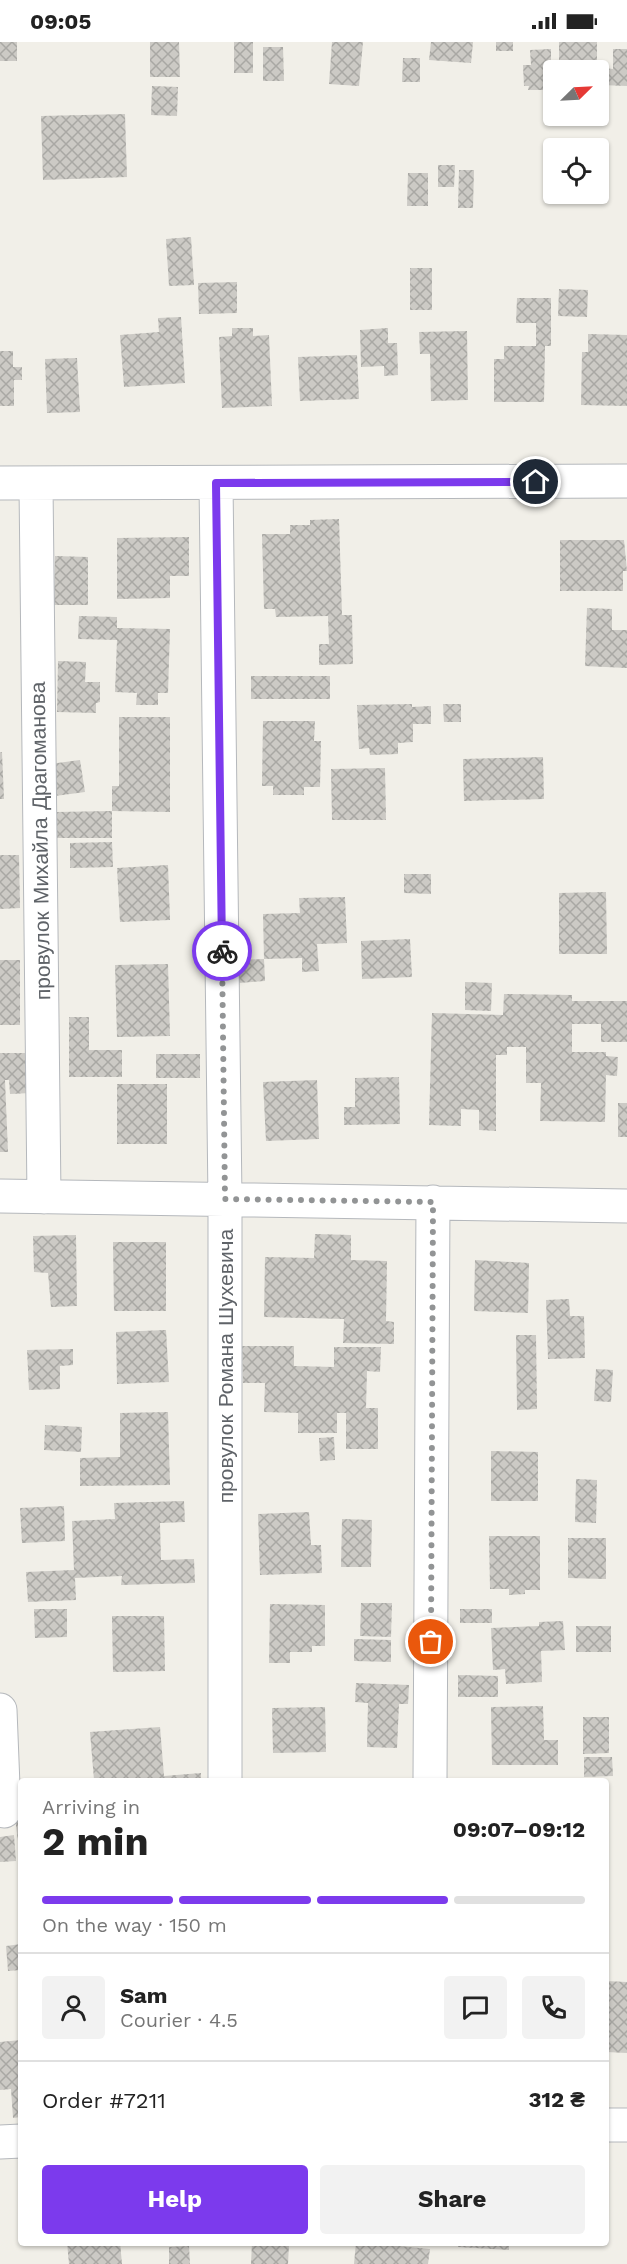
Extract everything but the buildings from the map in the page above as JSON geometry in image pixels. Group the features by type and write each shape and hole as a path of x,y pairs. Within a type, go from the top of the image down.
{"street":[{"path":"0,483 627,481"},
{"name":"провулок Романа Шухевича","path":"216,483 225,1199 225,1778"},
{"name":"провулок Михайла Драгоманова","path":"36,484 44,1197"},
{"path":"0,1196 627,1206"},
{"path":"430,1778 433,1202"},
{"path":"0,1710 4,1811"},
{"path":"609,2125 627,2125"},
{"path":"0,2142 18,2141"}],"way so far":[{"path":"222,951 225,1199 433,1202 431,1642"}],"route":[{"path":"222,951 216,483 536,482"}]}
